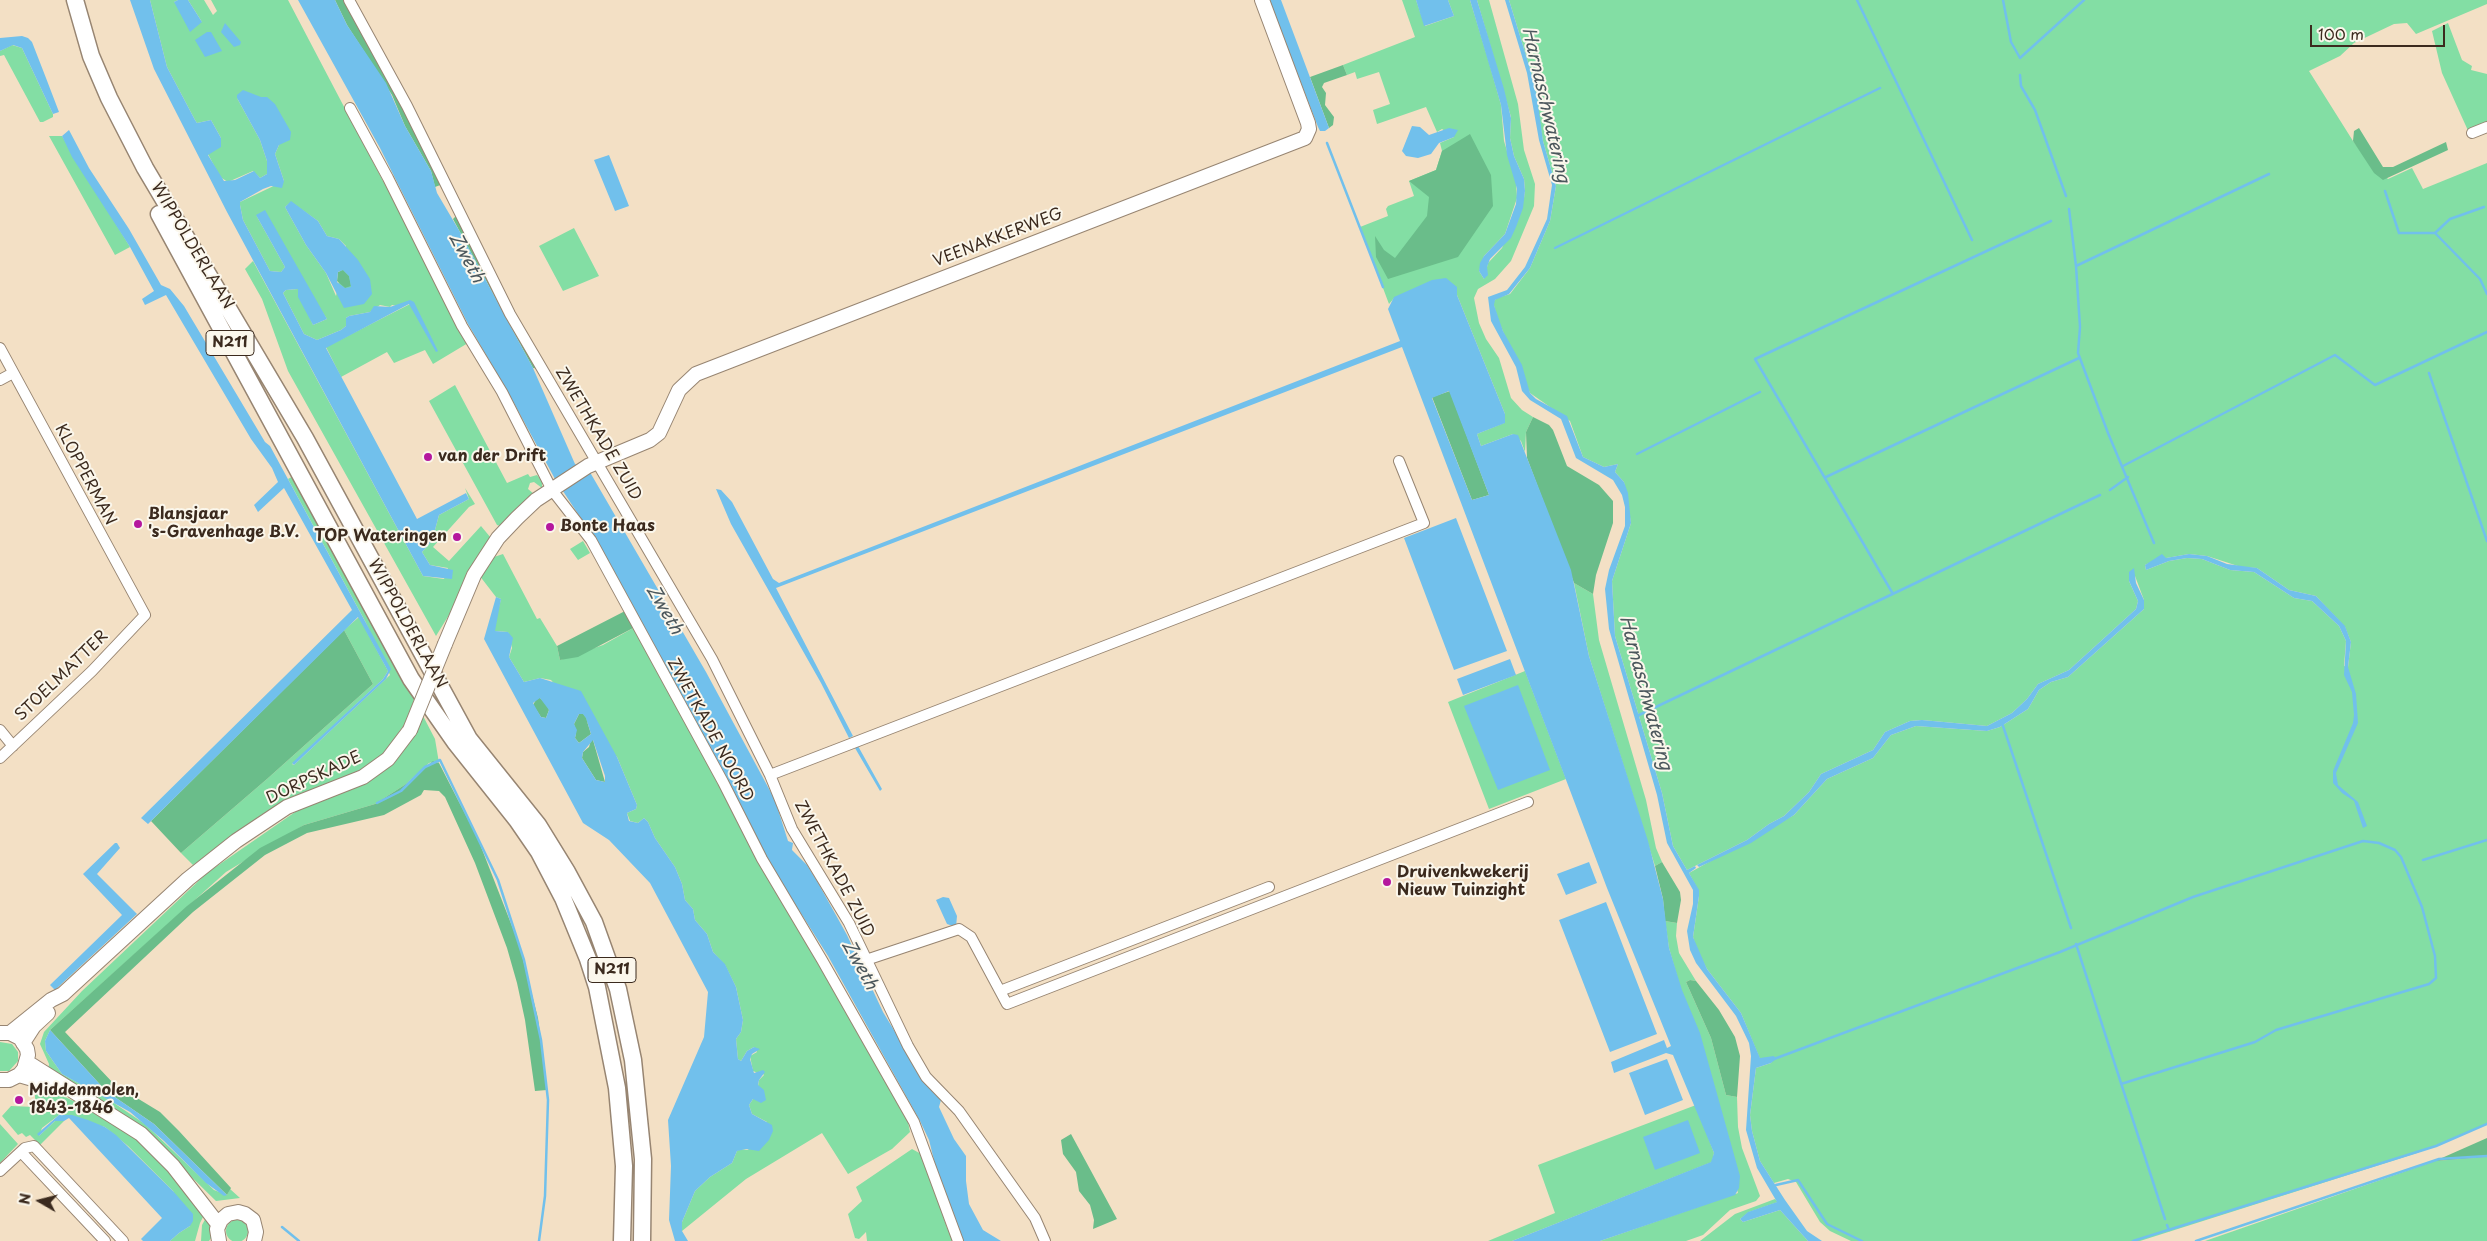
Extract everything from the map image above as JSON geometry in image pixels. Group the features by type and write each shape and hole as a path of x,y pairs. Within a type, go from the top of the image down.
{"main road":[{"name":"WIPPOLDERLAAN","path":"65,0 84,63 116,136 412,679 455,742 517,820 539,852 563,898 588,958 597,987 617,1088 624,1166 622,1241"},
{"name":"WIPPOLDERLAAN","path":"75,0 91,56 109,98 146,168 301,431 469,739 538,824 552,845 594,922 618,990 633,1060 643,1159 642,1241"}],"street":[{"name":"ZWETHKADE ZUID","path":"349,0 407,106 510,314 593,464 712,659 770,775 792,829 849,922 908,1046 926,1077 959,1111 1035,1218 1045,1241"},
{"name":"VEENAKKERWEG","path":"593,464 650,440 659,433 679,390 696,374 1305,138 1309,129 1308,123 1262,0"},
{"name":"ZWETKADE NOORD","path":"350,108 388,178 462,326 502,392 554,488 591,540 723,782 762,859 914,1122 958,1241"},
{"path":"2472,134 2487,127"},
{"name":"KLOPPERMAN","path":"0,348 145,616"},
{"path":"0,380 13,373"},
{"path":"770,775 1424,523 1399,461"},
{"name":"DORPSKADE","path":"5,1033 51,1000 63,994 188,879 236,841 287,807 363,777 388,759 410,730 444,644 474,575 484,558 517,518 536,500 593,464"},
{"name":"STOELMATTER","path":"0,758 92,671 145,616"},
{"path":"0,730 12,746"},
{"path":"1269,887 1000,991 1007,1004 1528,802"},
{"name":"ZWETHKADE ZUID","path":"866,960 959,928 971,937 1000,991"},
{"name":"DORPSKADE","path":"23,1042 34,1026 57,1005 63,994"},
{"path":"0,1080 9,1080 19,1075 27,1062 28,1055 23,1042 5,1033"},
{"path":"27,1062 52,1076 65,1088 114,1116 140,1134 223,1219"},
{"path":"19,1075 65,1088"},
{"path":"0,1171 21,1152 34,1146 123,1241"},
{"path":"21,1152 105,1241"},
{"path":"223,1219 241,1212 250,1218 256,1228 256,1240"},
{"path":"218,1240 223,1219"}],"green space":[{"path":"150,0 178,0 174,2 202,22 188,0 204,0 213,15 217,11 211,0 288,0 468,343 433,364 425,350 394,363 387,352 341,377 326,347 414,302 398,306 392,305 390,307 380,305 370,312 349,316 346,318 346,326 341,330 317,340 304,334 283,293 286,290 298,289 313,325 327,319 256,215 285,267 281,272 270,271 243,220 240,205 240,202 284,181 275,154 279,145 237,98 260,140 267,161 267,174 260,178 253,171 228,182 220,177 208,154 221,138 211,120 197,123 167,67","holes":["291,202 318,221 327,236 339,239 346,246 336,296 326,273 306,245 285,207"]},
{"path":"335,0 345,0 443,184 435,187 431,171 405,126 392,95 347,25"},
{"path":"1402,0 1416,0 1425,26 1454,16 1448,0 1470,0 1488,59 1501,105 1504,141 1516,181 1517,198 1505,234 1484,256 1479,271 1484,279 1488,263 1502,248 1524,198 1525,191 1524,179 1514,156 1510,138 1511,117 1477,0 1489,0 1518,104 1524,150 1535,184 1534,206 1511,261 1495,279 1478,289 1474,298 1479,323 1486,339 1499,358 1511,398 1522,410 1533,417 1526,432 1525,452 1521,441 1513,434 1481,446 1477,434 1504,423 1505,414 1457,295 1395,297 1389,304 1360,227 1388,216 1386,209 1388,206 1414,196 1409,181 1436,170 1442,151 1440,143 1454,137 1442,129 1437,132 1426,107 1377,124 1373,110 1390,104 1379,72 1357,79 1355,72 1347,75 1343,65 1415,37"},
{"path":"1509,0 2487,0 2487,4 2416,34 2407,23 2394,24 2354,43 2340,56 2309,71 2353,141 2388,179 2412,168 2423,189 2487,163 2487,1124 2417,1153 2140,1241 1851,1241 1830,1231 1820,1222 1796,1182 1788,1179 1774,1183 1760,1161 1750,1115 1756,1068 1771,1063 1774,1057 1760,1059 1741,1013 1707,969 1697,950 1693,937 1699,896 1689,873 1794,815 1827,779 1873,758 1891,735 1916,726 1987,731 2000,727 2028,709 2039,690 2051,682 2068,677 2144,609 2144,600 2135,576 2129,581 2138,601 2136,609 2069,670 2038,684 2027,699 2012,713 1987,726 1922,720 1910,721 1885,732 1873,750 1821,774 1809,792 1784,816 1747,840 1687,870 1673,846 1662,793 1615,636 1612,581 1631,523 1624,482 1615,472 1618,464 1604,467 1583,457 1570,421 1530,393 1498,320 1493,302 1497,298 1510,294 1530,268 1550,221 1556,186 1543,141 1531,72","holes":["2189,554 2207,556 2241,567 2257,568 2289,590 2316,596 2345,627 2351,642 2348,667 2344,666 2346,641 2339,626 2312,601 2294,598 2254,572 2230,570 2202,559 2187,558 2169,561 2146,570 2145,565 2155,560"]},
{"path":"2448,23 2462,60 2472,66 2471,70 2487,74 2487,127 2470,135 2442,73 2432,31"},
{"path":"12,45 22,48 53,114 53,117 43,122 40,122 4,55 0,56 0,51"},
{"path":"1343,65 1347,75 1324,83 1322,87 1326,93 1325,105 1334,117 1333,125 1329,128 1310,77"},
{"path":"2359,128 2383,167 2393,167 2446,142 2448,150 2383,180 2374,173 2353,141 2354,131"},
{"path":"1470,134 1491,175 1493,206 1458,257 1388,279 1376,257 1375,236 1384,250 1395,258 1427,216 1429,197 1409,181 1436,170 1442,151"},
{"path":"49,136 62,136 130,247 115,255"},
{"path":"461,211 543,369 533,368 453,219"},
{"path":"574,228 599,276 563,291 539,246"},
{"path":"253,261 423,576 444,579 448,568 430,565 422,552 432,541 439,515 469,499 465,488 475,504 469,507 433,547 449,561 481,526 491,538 466,575 452,610 436,636 288,371 262,299 245,269"},
{"path":"343,270 349,276 351,286 345,288 337,281 338,272"},
{"path":"455,385 507,483 528,474 530,477 537,475 542,481 542,488 534,482 530,483 528,489 534,494 500,526 497,525 429,401"},
{"path":"1450,391 1489,495 1472,500 1432,397"},
{"path":"1533,417 1549,425 1553,430 1567,466 1599,485 1613,501 1613,523 1596,575 1593,594 1574,583 1527,458 1526,432"},
{"path":"295,475 415,697 406,722 382,756 353,775 293,798 261,815 193,865 181,853 373,684 344,630 359,617 388,671 383,679 292,764 294,765 390,675 365,621 288,479"},
{"path":"583,541 590,553 578,560 570,549"},
{"path":"503,554 537,619 540,618 557,646 560,660 603,645 635,627 638,637 642,639 691,728 760,865 839,997 908,1122 910,1132 892,1149 848,1174 822,1133 746,1179 682,1231 682,1222 695,1191 710,1177 732,1163 737,1151 740,1149 748,1150 767,1122 752,1114 749,1105 753,1099 756,1099 760,1088 758,1086 759,1080 764,1075 760,1071 758,1073 753,1071 750,1056 757,1052 754,1047 747,1051 741,1061 738,1059 736,1039 741,1032 743,1020 736,987 725,965 713,952 707,934 695,920 693,909 685,900 682,884 675,867 655,838 648,822 644,818 638,823 630,821 627,813 636,809 637,805 617,757 551,680 540,678 524,682 509,657 512,648 508,632 495,631 501,599 496,597 479,575 491,558"},
{"path":"1574,583 1593,594 1599,640 1646,800 1656,848 1662,862 1655,866 1589,656"},
{"path":"627,610 635,627 578,657 560,660 557,646"},
{"path":"344,630 373,684 181,853 151,821"},
{"path":"1525,671 1566,779 1489,809 1448,702"},
{"path":"537,698 540,698 547,704 549,710 546,718 541,717 533,705"},
{"path":"422,714 435,739 439,763 436,761 429,763 406,784 375,804 304,825 226,872 50,1030 45,1041 46,1051 62,1074 111,1101 145,1124 214,1190 227,1195 230,1189 240,1198 216,1201 171,1157 48,1071 49,1064 40,1044 44,1032 82,991 207,873 311,801 353,786"},
{"path":"579,714 583,714 586,718 591,734 579,743 575,738 574,724"},
{"path":"591,740 593,740 605,782 596,780 582,758 583,752 589,747"},
{"path":"433,761 439,763 478,839 519,944 538,1018 547,1090 535,1091 525,1020 517,983 507,948 475,863 445,797 439,791 424,790 421,795 384,815 307,833 265,855 193,912 65,1032 114,1084 160,1112 179,1131 231,1188 227,1195 154,1124 106,1091 50,1030 187,906 260,848 304,825 375,804 406,784"},
{"path":"1662,862 1680,892 1681,900 1677,923 1665,921 1663,899 1655,866"},
{"path":"1665,921 1677,923 1676,936 1679,953 1696,981 1690,980 1686,982 1711,1038 1726,1095 1737,1097 1738,1127 1742,1148 1760,1196 1756,1201 1730,1210 1703,1235 1686,1241 1600,1241 1738,1193 1669,948"},
{"path":"1690,980 1696,981 1719,1010 1735,1037 1740,1056 1737,1097 1726,1095 1711,1038 1686,982"},
{"path":"0,1042 12,1044 18,1052 18,1061 9,1071 0,1071"},
{"path":"41,1085 116,1122 157,1156 205,1213 195,1241 170,1241 190,1226 173,1191 128,1146 105,1127 59,1115 42,1128 39,1136 55,1121 64,1121 40,1145 30,1135 26,1137 22,1133 18,1135 2,1116 11,1106 35,1107 35,1091"},
{"path":"1696,1105 1714,1153 1712,1162 1512,1241 1488,1241 1555,1213 1538,1165"},
{"path":"0,1124 18,1144 0,1163"},
{"path":"1071,1134 1117,1219 1093,1229 1094,1220 1090,1205 1079,1191 1076,1172 1063,1154 1061,1140"},
{"path":"2487,1138 2487,1157 2435,1161"},
{"path":"912,1149 923,1155 947,1228 954,1241 867,1241 866,1232 859,1239 855,1238 848,1214 862,1201 856,1187"},
{"path":"2487,1157 2487,1241 2205,1241 2435,1161"},
{"path":"1775,1199 1778,1202 1749,1212 1740,1219 1743,1222 1780,1210 1808,1241 1700,1241 1735,1214"},
{"path":"208,1214 212,1230 211,1238 209,1241 201,1241 202,1225"},
{"path":"237,1220 245,1223 248,1231 245,1239 237,1242 229,1239 226,1231 229,1223"}],"water":[{"path":"130,0 150,0 167,67 197,123 211,120 221,138 221,147 208,155 224,181 235,180 254,171 260,178 267,174 267,161 260,140 237,98 237,95 243,90 261,97 267,97 275,104 291,132 290,140 279,145 275,154 284,181 282,188 271,186 263,189 240,202 240,205 243,220 270,271 281,272 285,267 256,215 265,210 327,319 313,325 298,297 298,289 286,290 283,293 304,334 317,340 341,330 346,326 346,318 349,316 370,312 374,306 390,307 410,300 414,302 438,351 436,352 409,304 326,348 417,519 466,493 469,499 439,515 432,541 422,552 430,565 453,570 452,579 423,576 227,212 154,69"},
{"path":"188,0 202,22 190,32 174,2"},
{"name":"Zweth","path":"298,0 335,0 347,25 386,83 405,126 431,171 437,193 533,368 575,464 591,474 706,672 775,800 788,841 793,843 792,850 807,865 817,881 847,935 883,1012 917,1068 941,1100 939,1107 954,1139 966,1156 966,1181 969,1204 983,1230 1001,1241 963,1241 937,1172 929,1140 920,1121 828,956 776,874 605,555 555,479 468,324 380,148"},
{"path":"1269,0 1281,0 1329,128 1325,131 1320,131 1318,127"},
{"path":"1416,0 1448,0 1454,16 1424,26"},
{"path":"1470,0 1477,0 1504,89 1511,118 1510,138 1514,156 1524,179 1525,191 1523,208 1511,238 1490,259 1487,267 1488,275 1484,279 1479,271 1480,263 1484,256 1505,234 1516,204 1517,189 1507,155 1501,105"},
{"path":"1505,0 1509,0 1531,72 1537,97 1543,141 1556,186 1550,221 1530,268 1509,294 1495,300 1494,305 1503,331 1522,365 1530,393 1536,399 1567,416 1583,457 1604,467 1618,464 1615,472 1624,482 1628,493 1631,523 1612,581 1615,636 1662,793 1673,846 1687,870 1695,866 1696,868 1689,873 1699,890 1693,937 1707,969 1741,1013 1760,1058 1774,1056 1776,1059 1771,1063 1756,1068 1750,1115 1752,1131 1760,1161 1807,1231 1822,1241 1808,1241 1780,1210 1743,1222 1740,1219 1748,1212 1777,1202 1757,1168 1746,1130 1751,1056 1749,1043 1736,1016 1696,963 1690,950 1687,931 1693,904 1693,890 1667,843 1657,795 1609,629 1605,589 1609,570 1625,526 1625,507 1622,495 1613,480 1576,458 1561,419 1530,400 1522,391 1516,367 1491,321 1488,297 1507,290 1525,267 1547,219 1552,185 1539,140 1527,73"},
{"path":"225,23 241,42 240,45 234,47 221,32"},
{"path":"207,32 211,32 222,51 205,57 195,40"},
{"path":"22,36 32,42 59,112 53,114 22,48 13,45 0,51 0,38"},
{"path":"1412,126 1420,127 1429,135 1449,128 1458,130 1454,137 1439,143 1431,154 1418,158 1406,156 1402,151"},
{"path":"69,130 89,168 129,229 161,285 170,289 184,306 265,442 270,446 391,669 386,679 294,765 292,763 383,679 388,671 358,617 148,824 141,818 352,610 284,488 258,512 254,505 278,482 272,468 251,439 166,295 145,305 142,299 154,291 130,247 72,157 62,136"},
{"path":"609,155 629,206 615,211 594,160"},
{"path":"291,201 318,221 327,236 339,239 358,260 370,279 372,294 364,304 344,308 326,273 306,245 285,207","holes":["343,270 349,276 351,287 345,288 337,282 338,272"]},
{"path":"1446,278 1457,287 1457,295 1505,414 1505,423 1477,434 1481,446 1513,434 1518,435 1571,570 1589,656 1648,841 1663,899 1669,948 1682,990 1700,1033 1740,1176 1739,1188 1735,1195 1600,1241 1512,1241 1711,1162 1714,1153 1673,1055 1666,1053 1614,1073 1611,1062 1664,1040 1667,1048 1671,1046 1607,888 1402,347 776,588 853,736 849,738 821,683 731,524 716,489 721,490 732,502 773,579 779,583 1400,341 1388,309 1394,297 1432,280","holes":["1449,391 1489,495 1472,500 1432,398"]},
{"path":"1456,518 1507,651 1454,670 1404,538"},
{"path":"2162,554 2166,558 2189,554 2207,556 2227,564 2257,568 2289,590 2316,596 2345,626 2351,642 2348,667 2356,694 2358,723 2336,773 2338,785 2358,802 2367,826 2363,828 2354,801 2342,793 2333,783 2333,771 2353,723 2354,715 2352,692 2344,675 2346,641 2339,626 2312,601 2294,598 2254,572 2230,570 2202,559 2187,558 2169,561 2146,570 2145,565"},
{"path":"2134,568 2136,583 2144,600 2144,609 2068,677 2051,682 2039,690 2028,709 2000,727 1987,731 1916,726 1891,735 1873,758 1827,779 1794,815 1751,843 1699,867 1697,865 1747,840 1784,816 1809,792 1821,774 1873,750 1885,732 1910,721 1922,720 1987,726 2012,713 2027,699 2038,684 2069,670 2136,609 2138,601 2129,581 2129,572"},
{"path":"496,597 501,599 495,631 508,632 513,638 509,657 524,682 540,678 581,691 617,757 637,805 636,809 627,813 629,821 638,823 644,818 648,822 655,838 675,867 682,884 685,900 693,909 695,920 707,934 713,952 725,964 736,987 743,1020 741,1032 736,1039 738,1059 741,1061 747,1051 754,1047 760,1049 752,1054 750,1059 754,1073 763,1070 765,1072 758,1085 764,1090 766,1100 761,1103 753,1099 749,1105 752,1114 772,1125 773,1131 769,1140 759,1151 746,1149 737,1151 732,1163 710,1177 695,1191 682,1222 682,1231 688,1241 675,1241 669,1220 671,1166 668,1120 704,1037 708,992 650,883 609,840 583,823 484,639","holes":["540,698 549,710 546,718 541,717 533,703","579,714 583,714 591,734 579,743 575,738 577,730 574,724","593,740 605,776 605,782 596,780 582,758 583,752"]},
{"path":"1510,659 1516,675 1463,695 1457,679"},
{"path":"1518,685 1550,770 1498,790 1464,706"},
{"path":"858,746 882,789 880,791 855,748"},
{"path":"115,843 120,848 97,874 137,914 55,990 50,985 122,915 83,874"},
{"path":"1589,862 1597,883 1566,895 1557,874"},
{"path":"943,897 949,898 957,916 956,927 947,924 936,900"},
{"path":"1606,902 1657,1034 1610,1052 1559,920"},
{"path":"50,1030 106,1091 154,1124 227,1195 224,1196 206,1183 164,1141 130,1112 62,1074 46,1051 45,1041"},
{"path":"1667,1059 1683,1100 1645,1115 1629,1073"},
{"path":"59,1115 72,1115 88,1120 105,1127 116,1135 173,1191 193,1214 193,1221 190,1226 170,1241 143,1241 141,1239 162,1218 69,1118 64,1121 55,1121 39,1136 37,1134"},
{"path":"1688,1120 1700,1153 1655,1170 1643,1137"}],"waterway":[{"path":"1857,0 1972,240"},
{"path":"2003,0 2011,42 2020,58 2084,0"},
{"path":"2020,75 2021,86 2035,110 2066,196"},
{"path":"1555,248 1880,88"},
{"path":"1327,143 1383,287"},
{"path":"2076,266 2269,174"},
{"path":"2385,191 2399,233 2435,233 2480,279 2487,294"},
{"path":"2435,233 2450,219 2484,207"},
{"path":"2069,209 2076,266 2080,327 2078,353 2108,433 2154,543"},
{"path":"1893,594 1755,359 2051,221"},
{"path":"2123,466 2335,355 2375,385 2487,332"},
{"path":"1826,477 2079,358"},
{"path":"2429,373 2487,541"},
{"path":"1637,454 1760,392"},
{"path":"2110,490 2128,477"},
{"name":"Harnaschwatering","path":"1637,716 2100,495"},
{"path":"2002,723 2071,928"},
{"path":"377,803 401,791 425,767 440,760 498,880 524,960 541,1040 548,1100 545,1196 539,1241"},
{"path":"2423,860 2487,840"},
{"path":"1774,1059 2060,952 2193,897 2363,841 2379,843 2395,850 2401,857 2422,907 2435,956 2436,978 2429,984 2276,1030 2255,1042 2121,1084"},
{"path":"2076,944 2165,1219"},
{"path":"2133,1241 2436,1146 2487,1124"},
{"path":"2196,1241 2439,1159 2487,1156"},
{"path":"1776,1185 1798,1180 1827,1224 1862,1241"},
{"path":"2167,1225 2169,1230"},
{"path":"282,1227 299,1241"}],"place":[{"name":"van der Drift","path":"428,457"},
{"name":"Blansjaar 's-Gravenhage B.V.","path":"138,524"},
{"name":"Bonte Haas","path":"550,527"},
{"name":"TOP Wateringen","path":"457,537"},
{"name":"Druivenkwekerij Nieuw Tuinzight","path":"1387,882"},
{"name":"Middenmolen, 1843-1846","path":"19,1100"}]}
